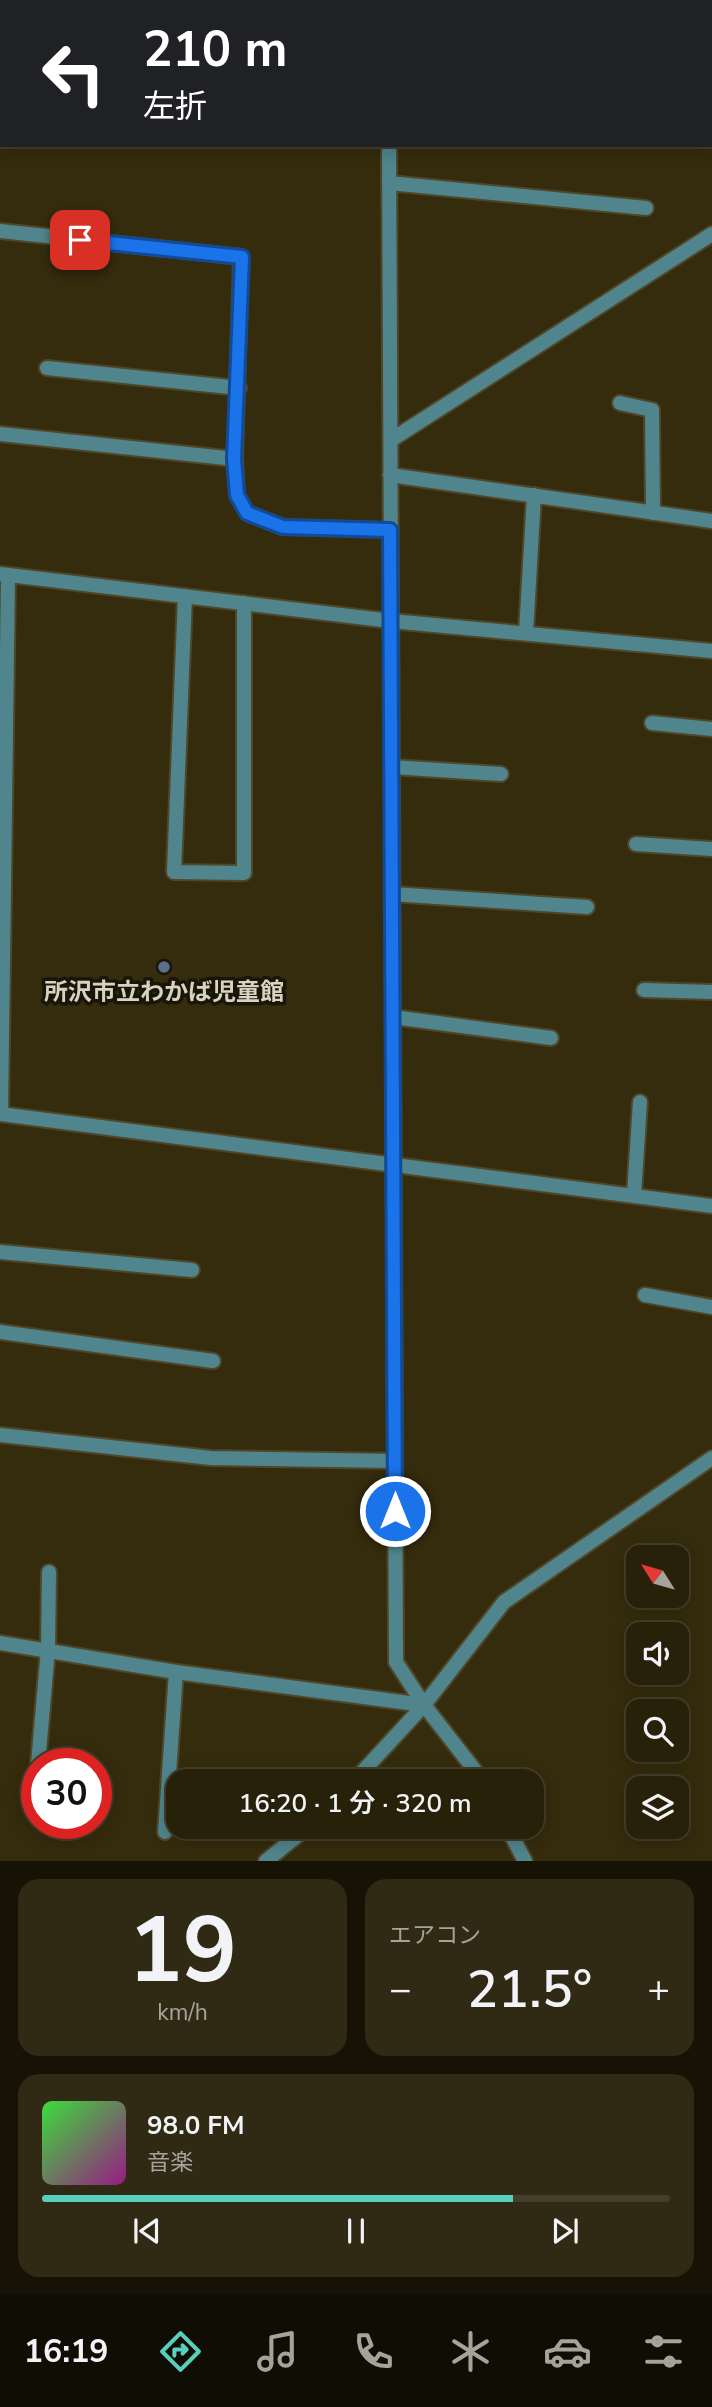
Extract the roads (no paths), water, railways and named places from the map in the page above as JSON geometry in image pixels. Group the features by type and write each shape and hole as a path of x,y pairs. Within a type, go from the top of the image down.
{"street":[{"path":"389,147 396,1662 424,1705 474,1769"},
{"path":"389,183 646,208"},
{"path":"0,232 242,257 239,388 234,459 237,495 247,513 283,527 390,530"},
{"path":"391,440 712,234"},
{"path":"47,368 239,388"},
{"path":"620,403 652,410 653,513"},
{"path":"0,434 234,459"},
{"path":"390,475 712,521"},
{"path":"526,633 534,495"},
{"path":"712,651 391,621 4,575 1,1114 712,1206"},
{"path":"185,596 174,872 244,873 244,603"},
{"path":"652,723 712,729"},
{"path":"391,767 501,774"},
{"path":"636,844 712,849"},
{"path":"392,894 587,907"},
{"path":"644,990 712,992"},
{"path":"393,1017 551,1038"},
{"path":"634,1195 640,1102"},
{"path":"0,1252 192,1270"},
{"path":"645,1295 712,1307"},
{"path":"0,1332 213,1361"},
{"path":"0,1435 211,1458 395,1461"},
{"path":"365,1769 424,1705 504,1602 712,1458"},
{"path":"39,1748 48,1649 49,1573"},
{"path":"0,1643 176,1672 424,1705"},
{"path":"165,1832 176,1672"},
{"path":"266,1861 293,1839"},
{"path":"513,1839 525,1861"}],"place":[{"name":"所沢市立わかば児童館","path":"164,967"}]}
